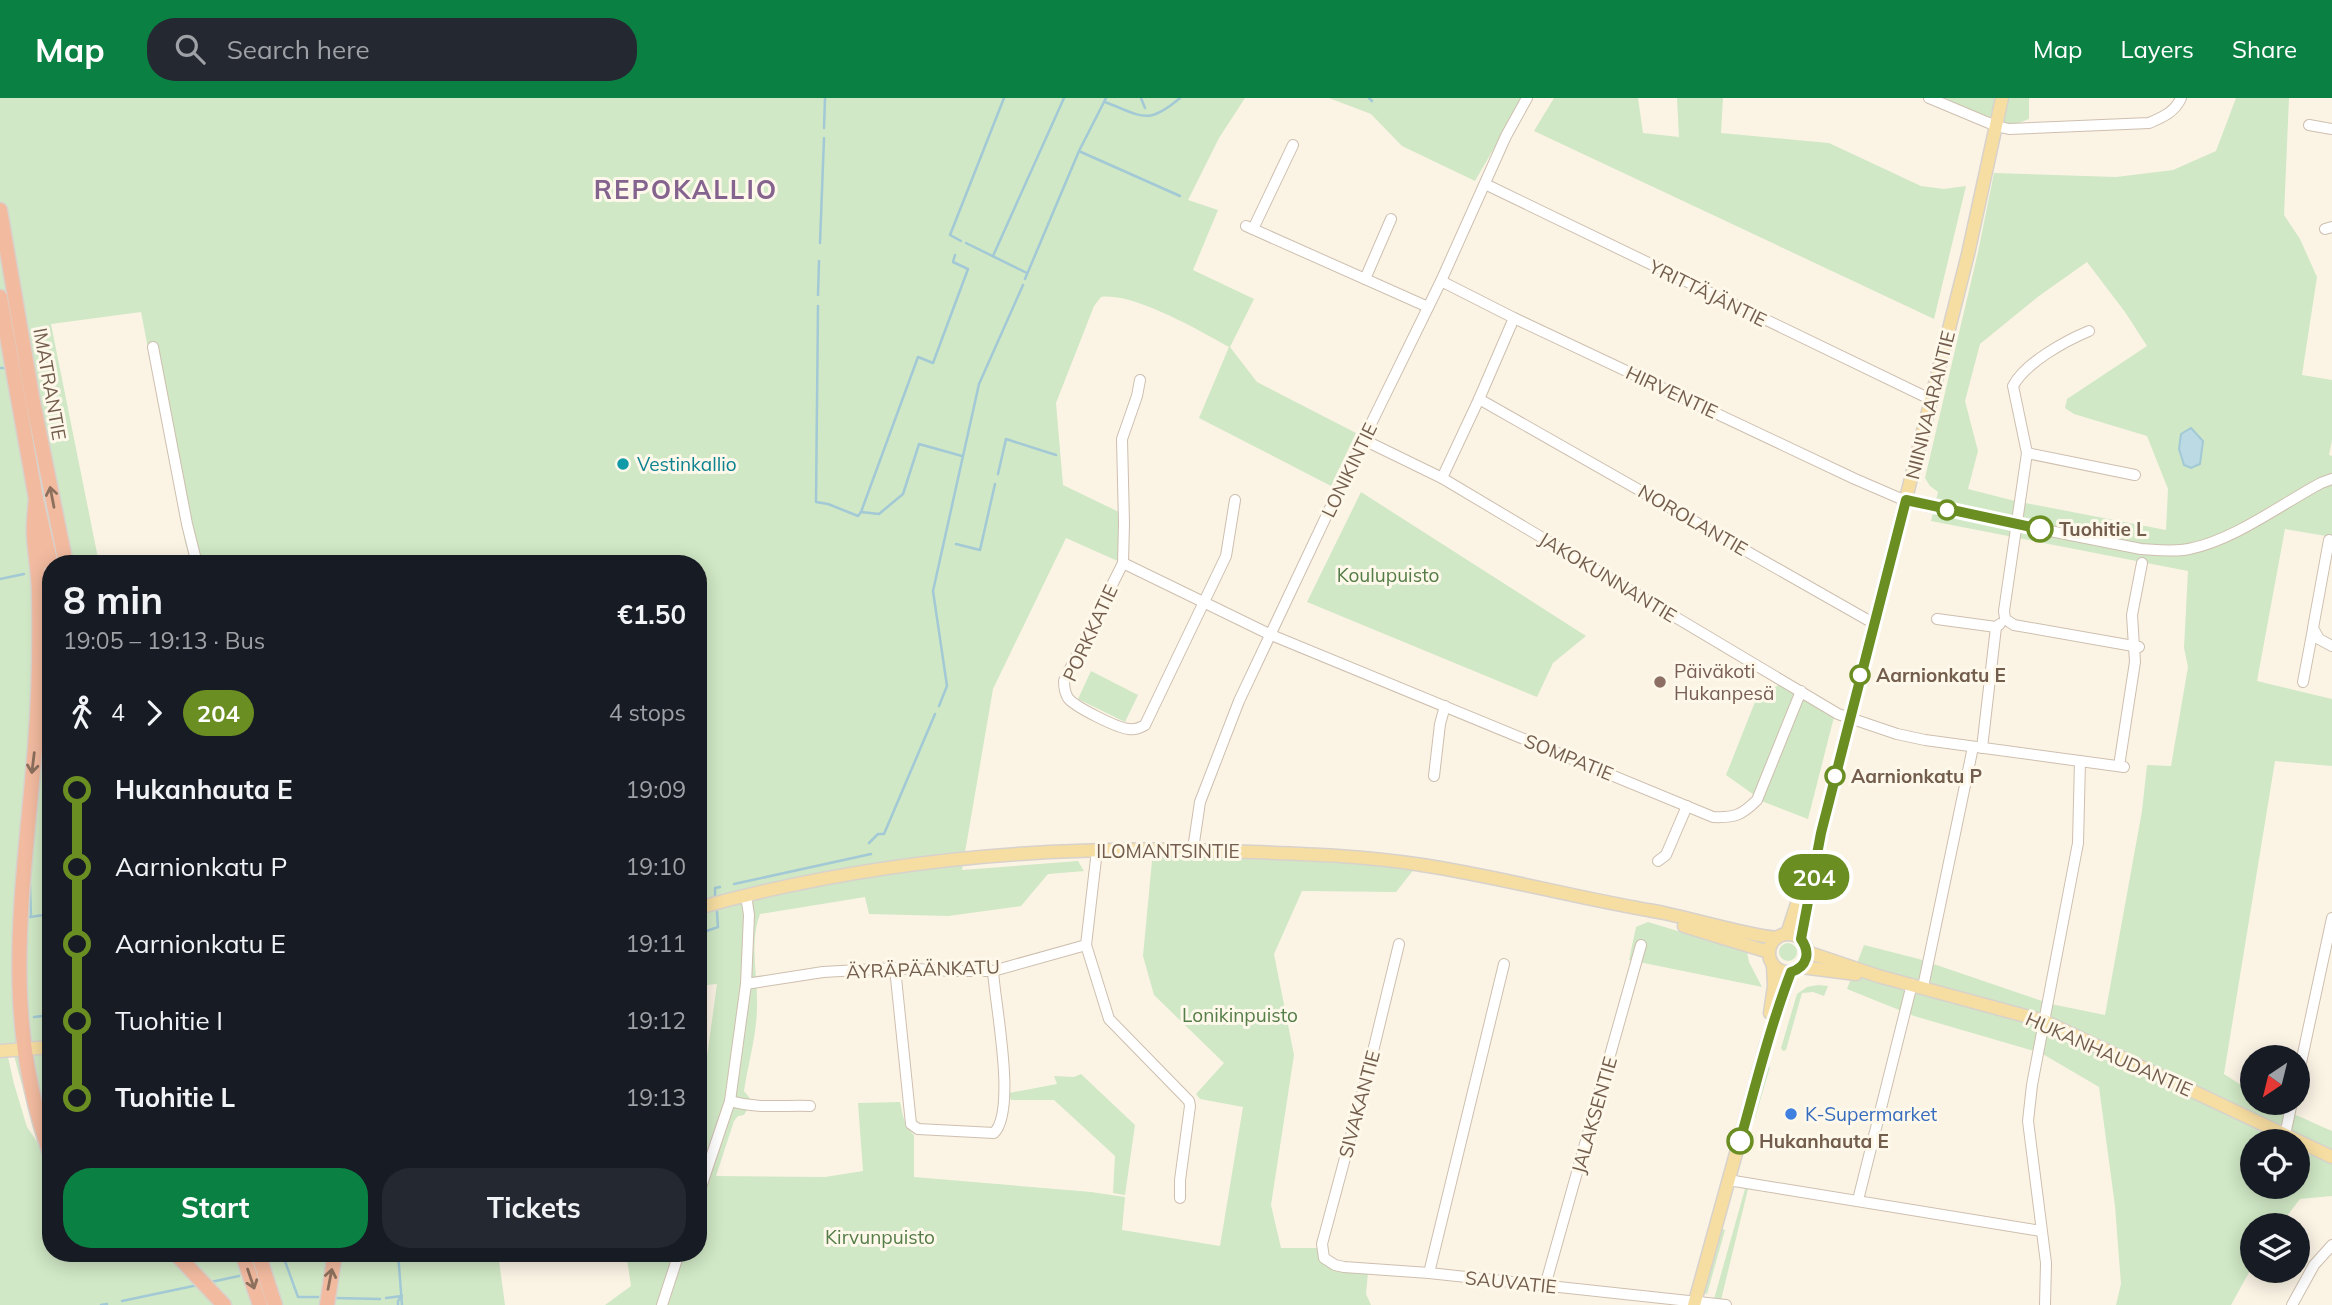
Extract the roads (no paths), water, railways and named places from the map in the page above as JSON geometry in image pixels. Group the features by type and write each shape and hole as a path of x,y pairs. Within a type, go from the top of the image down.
{"highway":[{"name":"IMATRANTIE","path":"0,210 33,402 64,555"},
{"name":"IMATRANTIE","path":"0,296 36,499 49,555"},
{"path":"5,985 12,898 35,748 39,624 38,568 34,536 36,499"},
{"path":"6,1046 33,1127 42,1142"},
{"path":"184,1262 224,1305"},
{"path":"245,1262 260,1305"},
{"path":"261,1262 275,1305"},
{"path":"327,1305 334,1262"}],"main road":[{"name":"NIINIVAARANTIE","path":"1801,939 1821,833 1968,254 2002,98"},
{"name":"NIINIVAARANTIE","path":"1782,936 1821,833"},
{"name":"ILOMANTSINTIE","path":"707,906 746,895 883,869 1022,854 1193,849 1315,854 1419,864 1511,880 1638,909 1782,936"},
{"name":"ILOMANTSINTIE","path":"1638,909 1771,958"},
{"path":"1694,1303 1766,1045 1796,969 1806,961 1807,952 1801,939 1782,936 1771,958 1774,986 1766,1045"},
{"name":"HUKANHAUDANTIE","path":"1807,952 1878,976 2044,1021 2272,1129"},
{"path":"1771,958 1780,971 1796,969"},
{"name":"HUKANHAUDANTIE","path":"1796,969 1878,976"},
{"path":"6,1046 42,1047"},
{"name":"HUKANHAUDANTIE","path":"2310,1147 2332,1157"}],"street":[{"name":"LONIKINTIE","path":"1193,849 1200,802 1224,735 1269,634 1441,281 1506,136 1527,98"},
{"path":"1929,98 1996,126 2021,129 2149,123 2178,106 2181,98"},
{"path":"2309,125 2332,130"},
{"path":"1293,145 1250,227 1428,307"},
{"name":"YRITTÄJÄNTIE","path":"1485,184 1931,400"},
{"path":"1365,279 1391,219"},
{"name":"HIRVENTIE","path":"1441,281 1514,318 1906,500 2140,549 2164,551 2188,549 2219,540 2332,479"},
{"path":"1442,478 1514,318"},
{"path":"2089,331 2070,339 2047,354 2018,376 2013,386 2027,453 2015,524 2005,619 2014,625 2137,647 2132,615 2142,563"},
{"path":"153,347 195,555"},
{"path":"1123,563 1125,523 1122,439 1140,380"},
{"name":"NOROLANTIE","path":"1479,399 1873,623"},
{"name":"JAKOKUNNANTIE","path":"1364,440 1442,478 1849,718 1897,734 2121,766 2137,647"},
{"path":"2027,453 2135,475"},
{"path":"1205,603 1226,556 1235,499"},
{"path":"2304,682 2329,540"},
{"name":"PORKKATIE","path":"1205,603 1149,720 1139,729 1122,728 1068,698 1064,681 1123,563 1269,634"},
{"path":"1937,619 1996,627"},
{"path":"1858,1200 1917,986 1977,747 1996,627 2005,619"},
{"path":"2313,628 2319,639 2332,646"},
{"name":"SOMPATIE","path":"1269,634 1713,817 1727,818 1744,813 1757,800 1801,691"},
{"path":"1434,776 1440,724 1445,706"},
{"path":"2045,1305 2046,1263 2028,1121 2032,1086 2078,843 2080,761"},
{"path":"1658,861 1666,855 1687,806"},
{"path":"1097,850 1086,945 1109,1020 1189,1101 1180,1198"},
{"path":"707,1169 730,1101 746,984 749,915 746,895"},
{"path":"2306,1045 2329,953 2332,918"},
{"name":"SIVAKANTIE","path":"1328,1262 1324,1258 1322,1244 1399,944"},
{"name":"ÄYRÄPÄÄNKATU","path":"746,984 823,972 895,968 993,971 1086,945"},
{"name":"JALAKSENTIE","path":"1545,1286 1641,945"},
{"path":"1429,1273 1504,964"},
{"path":"895,968 911,1124 918,1129 994,1133 1001,1126 1005,1080 993,971"},
{"path":"730,1101 761,1107 810,1106"},
{"path":"1728,1180 2041,1231"},
{"path":"2292,1305 2314,1265 2332,1245"},
{"path":"662,1305 675,1262"},
{"name":"SAUVATIE","path":"1328,1262 1344,1267 1429,1273 1726,1305"}],"water":[{"path":"2191,428 2203,441 2200,464 2191,468 2184,465 2179,449 2181,434"}],"waterway":[{"path":"824,128 825,98"},
{"path":"961,241 950,235 1004,98"},
{"path":"993,256 1064,98"},
{"path":"1025,279 1079,151 1106,98"},
{"path":"1141,98 1145,108"},
{"path":"1105,102 1144,116 1160,112 1180,98"},
{"path":"1369,98 1372,101"},
{"path":"820,243 824,138"},
{"path":"1081,152 1180,196"},
{"path":"966,243 1027,273"},
{"path":"861,512 918,357 933,363 968,269 953,262 955,255"},
{"path":"818,295 819,261"},
{"path":"939,706 947,686 933,591 979,384 1023,285"},
{"path":"818,306 816,502 858,516 861,512 879,514 903,494 919,444 962,456"},
{"path":"0,368 8,368"},
{"path":"998,474 1006,439 1056,455"},
{"path":"956,544 980,550 995,484"},
{"path":"0,579 24,574"},
{"path":"869,843 878,834 884,834 935,714"},
{"path":"734,884 871,854"},
{"path":"30,885 31,917"},
{"path":"715,895 715,888 720,887"},
{"path":"707,931 718,927 717,912"},
{"path":"30,917 42,915"},
{"path":"34,1017 42,1016"},
{"path":"285,1262 298,1297 318,1297"},
{"path":"399,1262 402,1305"},
{"path":"211,1282 239,1276"},
{"path":"122,1301 198,1285"},
{"path":"386,1298 402,1296 398,1305"},
{"path":"335,1298 380,1299"},
{"path":"101,1305 107,1304"}],"place":[{"name":"Vestinkallio","path":"623,464"},
{"name":"Tuohitie L","path":"2040,529"},
{"name":"Aarnionkatu E","path":"1860,675"},
{"name":"Päiväkoti Hukanpesä","path":"1660,682"},
{"name":"Aarnionkatu P","path":"1835,776"},
{"name":"K-Supermarket","path":"1791,1114"},
{"name":"Hukanhauta E","path":"1740,1141"}],"district":[{"name":"REPOKALLIO","path":"686,189"}],"park label":[{"name":"Koulupuisto","path":"1388,575"},
{"name":"Lonikinpuisto","path":"1240,1015"},
{"name":"Kirvunpuisto","path":"880,1237"}]}
